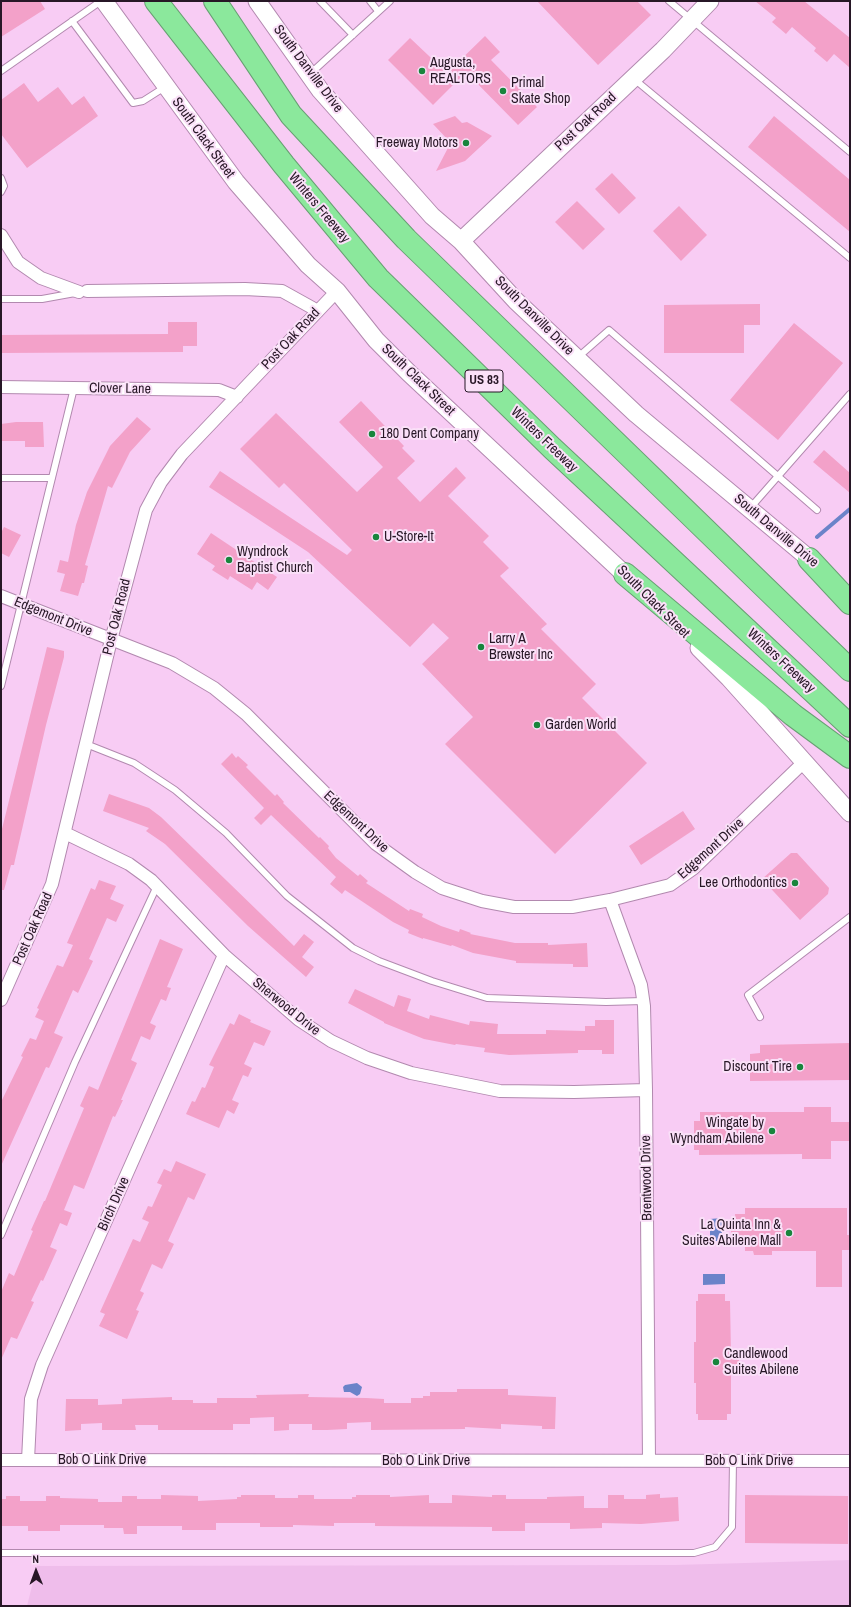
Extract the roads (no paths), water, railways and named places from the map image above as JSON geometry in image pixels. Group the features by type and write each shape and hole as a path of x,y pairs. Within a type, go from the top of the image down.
{"highway":[{"name":"Winters Freeway","path":"156,1 284,165 378,278 552,448 850,726"},
{"path":"215,1 291,115 406,239 850,670"},
{"path":"809,559 850,603"},
{"path":"625,574 793,715 850,757"}],"main road":[{"name":"South Clack Street","path":"104,1 236,182 308,265 337,292 376,340 409,373 625,574 729,678 850,813"},
{"name":"South Danville Drive","path":"257,1 320,90 432,216 461,241 516,301 636,414 850,593"},
{"name":"Post Oak Road","path":"461,241 633,78 710,1"}],"street":[{"path":"1,235 18,262 41,278 83,292 245,289 282,291 318,311"},
{"name":"Post Oak Road","path":"1,1000 52,884 111,640 146,510 161,482 182,454 337,292"},
{"name":"Clover Lane","path":"1,388 219,390 237,397"},
{"name":"Edgemont Drive","path":"1,596 172,663 214,688 246,714 376,844 415,872 442,888 482,901 514,906 572,907 610,900 670,885 694,868 804,762"},
{"name":"Sherwood Drive","path":"65,833 129,864 157,886 224,955 299,1020 331,1041 367,1058 411,1073 500,1091 574,1092 646,1090"},
{"name":"Brentwood Drive","path":"610,900 641,985 643,1001 646,1090 649,1461"},
{"name":"Birch Drive","path":"28,1460 31,1399 42,1365 224,955"},
{"name":"Bob O Link Drive","path":"1,1460 850,1460"}],"lane":[{"path":"1,71 101,1"},
{"path":"320,1 353,35"},
{"path":"370,1 378,11"},
{"path":"309,74 390,1"},
{"path":"669,1 850,152"},
{"path":"72,21 134,103 142,101 166,86"},
{"path":"633,78 850,258"},
{"path":"1,178 4,186 1,192"},
{"path":"1,299 42,299 83,292"},
{"path":"577,358 609,330 817,510"},
{"path":"1,686 74,388"},
{"path":"749,509 850,394"},
{"path":"1,478 52,478"},
{"path":"86,744 134,763 176,790 226,833 287,896 353,948 379,961 432,981 487,998 606,1002 643,1001"},
{"path":"1,1235 75,1062 157,886"},
{"path":"760,1017 748,995 850,917"},
{"path":"1,1553 694,1553 715,1547 732,1527 733,1461"}],"water":[{"path":"722,1218 722,1241 710,1241 710,1219"},
{"path":"703,1274 725,1274 725,1284 703,1285"},
{"path":"357,1383 362,1387 360,1394 357,1396 350,1392 344,1392 343,1387 345,1385"}],"waterway":[{"path":"817,537 850,509"}],"place":[{"name":"Augusta, REALTORS","path":"422,71"},
{"name":"Primal Skate Shop","path":"503,91"},
{"name":"Freeway Motors","path":"466,143"},
{"name":"180 Dent Company","path":"372,434"},
{"name":"U-Store-It","path":"376,537"},
{"name":"Wyndrock Baptist Church","path":"229,560"},
{"name":"Larry A Brewster Inc","path":"481,647"},
{"name":"Garden World","path":"537,725"},
{"name":"Lee Orthodontics","path":"795,883"},
{"name":"Discount Tire","path":"800,1067"},
{"name":"Wingate by Wyndham Abilene","path":"772,1131"},
{"name":"La Quinta Inn & Suites Abilene Mall","path":"789,1233"},
{"name":"Candlewood Suites Abilene","path":"716,1362"}]}
